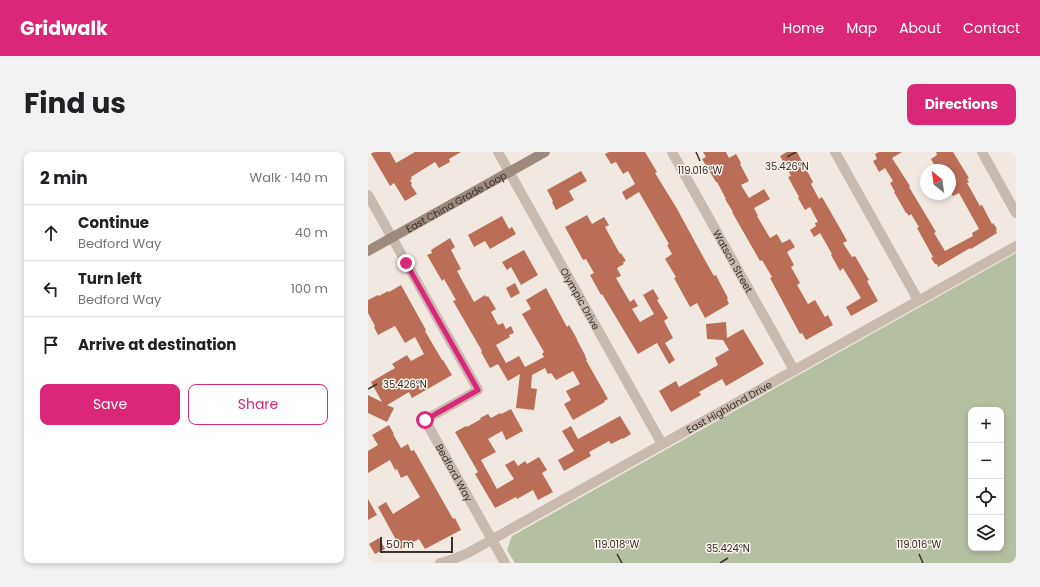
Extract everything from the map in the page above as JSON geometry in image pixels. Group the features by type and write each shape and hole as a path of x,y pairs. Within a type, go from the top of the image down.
{"main road":[{"name":"East China Grade Loop","path":"368,251 545,152"}],"street":[{"name":"Olympic Drive","path":"498,152 662,444"},
{"name":"Watson Street","path":"672,152 794,370"},
{"path":"835,152 918,300"},
{"path":"982,152 1016,213"},
{"name":"Bedford Way","path":"368,195 478,390 425,420 506,563"},
{"name":"East Highland Drive","path":"440,563 468,553 492,540 1016,246"}],"green space":[{"path":"1016,253 1016,563 515,563 507,550 512,536"}],"building":[{"path":"370,152 390,152 396,163 415,152 461,152 449,159 450,162 439,168 435,162 411,177 411,185 417,194 405,201 394,183 390,186"},
{"path":"609,152 645,152 657,172 655,173 676,207 714,276 716,275 728,298 729,304 705,318 697,303 690,307 674,278 676,277 665,259 672,254 667,245 669,244 639,192 626,200 622,192 635,184 628,171 623,174 616,162 611,164 605,154"},
{"path":"703,152 726,152 729,158 736,154 749,181 741,185 749,198 764,189 770,199 754,208 757,216 770,238 777,234 782,243 790,239 795,247 787,252 794,265 791,267 800,283 797,285 808,304 815,300 825,317 828,315 833,325 806,340 802,333 800,334 770,278 772,277 762,260 760,261 717,182 702,159 706,157"},
{"path":"787,152 797,152 813,182 811,184 819,199 822,197 847,241 843,243 852,257 855,256 869,280 867,281 878,301 851,316 846,307 861,298 843,268 840,271 820,233 814,237 810,230 816,226 815,223 818,222 810,207 805,210 788,177 791,176 780,156"},
{"path":"879,152 902,152 892,158 910,186 909,187 936,232 934,233 945,251 973,236 972,233 979,229 959,193 956,194 956,164 934,164 931,159 937,155 936,152 953,152 969,178 967,179 969,182 967,183 980,206 982,205 992,224 993,223 997,229 997,233 938,267 931,258 933,257 917,228 919,227 911,214 909,216 906,213 894,192 890,183 893,181 885,168 879,172 873,161 877,159 875,154"},
{"path":"581,171 587,181 569,191 574,200 556,210 547,190"},
{"path":"587,215 592,224 604,217 609,225 605,227 620,254 621,253 626,261 617,268 621,276 616,278 630,302 634,299 638,306 632,309 640,322 654,314 643,295 653,289 659,299 657,300 668,318 664,321 673,338 665,343 675,360 669,364 657,343 638,354 602,294 601,295 590,275 594,273 586,259 583,260 565,227"},
{"path":"502,216 509,229 512,227 516,234 490,249 485,241 474,247 468,235"},
{"path":"450,238 455,247 451,250 461,269 457,271 474,302 485,295 486,297 488,296 496,309 491,312 498,325 503,323 506,329 511,326 514,333 496,345 506,363 519,356 525,367 544,357 542,354 544,352 522,314 531,309 526,300 546,288 567,327 569,325 577,339 586,360 608,399 604,401 605,402 573,420 564,404 571,400 566,391 580,384 573,371 556,380 551,373 548,374 545,368 532,375 531,388 537,389 534,410 516,408 520,374 508,381 498,364 490,368 481,352 482,351 453,301 456,300 444,279 442,281 427,255 432,253 431,250"},
{"path":"524,250 538,275 521,285 511,267 507,270 502,262"},
{"path":"515,283 520,293 511,298 506,288"},
{"path":"401,285 426,330 425,331 452,375 412,398 409,392 387,405 394,408 387,422 368,413 368,395 382,402 371,382 395,368 392,364 407,355 411,361 424,354 415,337 405,343 395,326 378,335 368,313 368,300 388,291 389,292"},
{"path":"726,322 727,338 743,329 764,364 726,386 722,379 699,392 701,395 671,412 659,391 676,381 679,387 718,365 715,358 729,350 723,340 707,339 706,324"},
{"path":"511,409 523,431 506,440 502,431 488,439 496,452 481,460 497,489 514,479 505,465 514,460 518,466 525,461 527,464 539,457 547,470 542,473 553,492 538,500 533,490 517,499 516,497 495,508 475,474 478,472 455,432 466,426 467,427 488,414 491,418"},
{"path":"620,416 631,434 611,444 609,441 589,452 591,456 564,471 558,460 574,451 562,431 571,426 578,439"},
{"path":"389,425 401,448 408,444 411,451 414,450 453,519 455,518 461,530 425,549 419,539 401,549 378,507 386,502 393,514 420,497 407,475 401,478 397,469 395,470 390,460 368,473 368,451 378,445 372,435"},
{"path":"368,499 377,515 368,520"},
{"path":"379,538 385,549 375,554 369,544"}],"route":[{"path":"406,263 478,390 425,420"}]}
